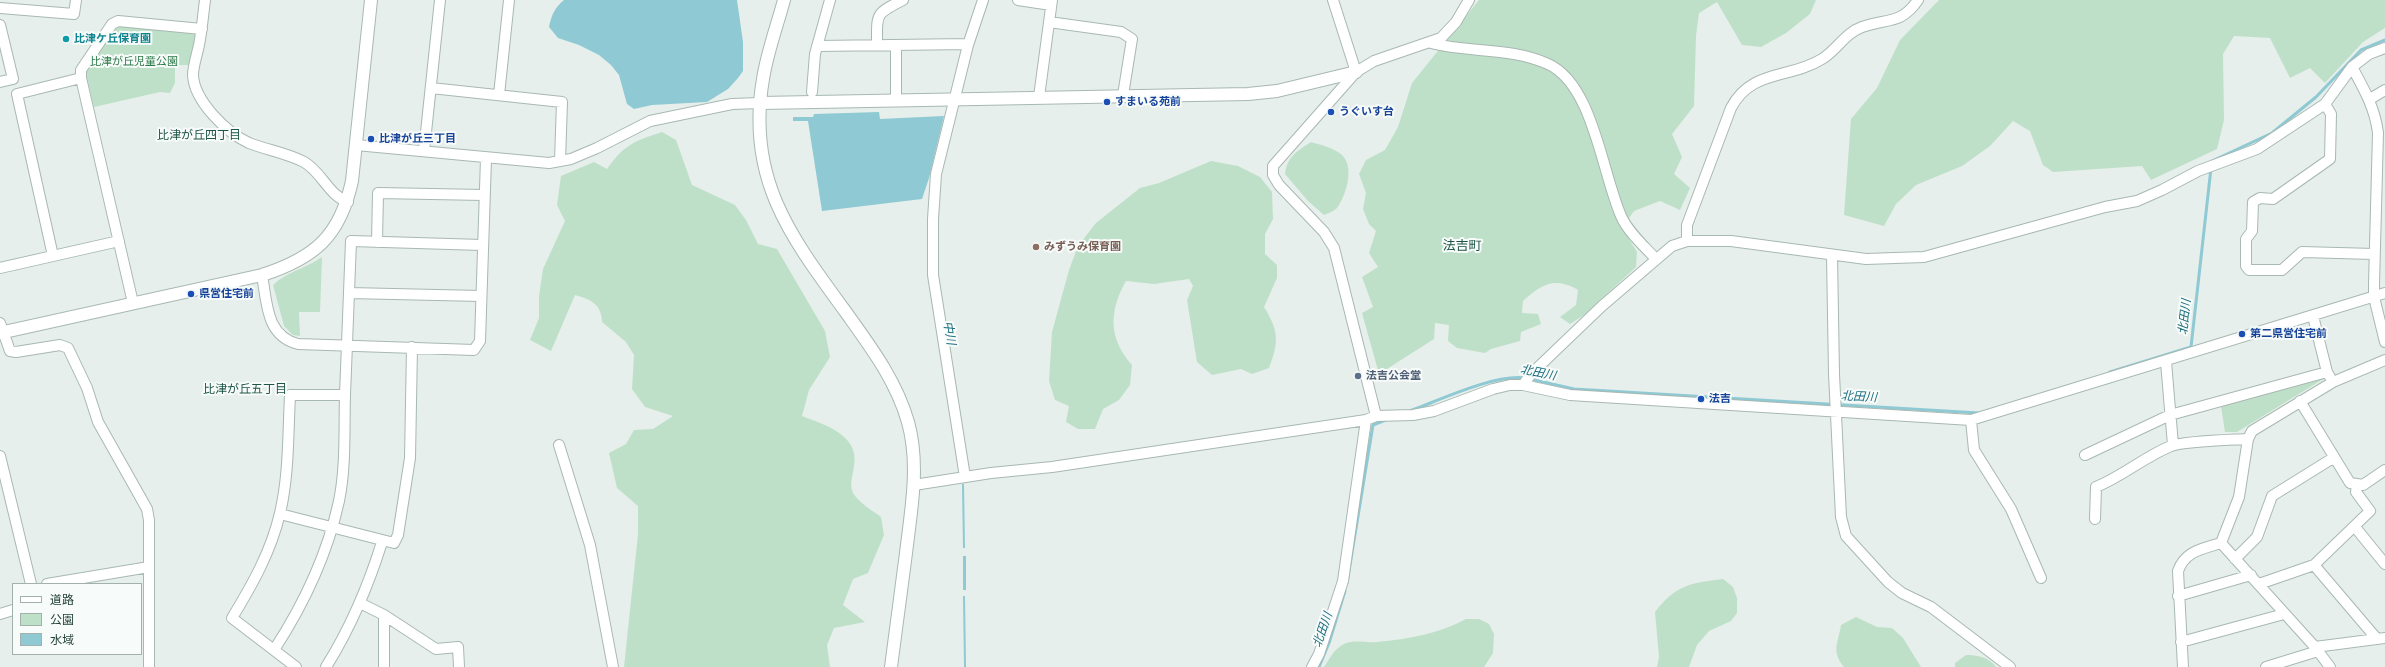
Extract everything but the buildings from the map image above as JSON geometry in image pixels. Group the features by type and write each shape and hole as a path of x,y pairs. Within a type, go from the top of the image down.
{"street":[{"path":"0,8 74,14 76,0"},
{"path":"204,0 202,29 193,76 202,99 217,121 231,133 248,142 305,162 315,170 337,199 348,202"},
{"path":"149,667 149,567 147,510 98,422 88,388 68,348 60,345 16,352 7,347 1,329 133,303 262,275 288,267 306,257 322,244 335,229 348,202 356,145 371,0"},
{"path":"424,151 440,0"},
{"path":"500,95 506,0"},
{"path":"784,0 765,65 760,103 762,152 774,201 790,233 869,344 891,380 904,410 911,438 914,485 891,667"},
{"path":"812,92 817,46 830,0"},
{"path":"877,45 878,18 884,9 903,0"},
{"path":"963,478 937,302 932,252 936,174 968,44 984,0"},
{"path":"1018,0 1052,3 1039,97"},
{"path":"1333,0 1356,72"},
{"path":"1312,667 1319,654 1343,581 1371,418 1334,248 1324,232 1279,185 1273,175 1273,166 1356,72 1374,61 1432,43 1442,38 1449,31 1469,0"},
{"path":"1686,241 1687,225 1731,108 1740,93 1753,84 1782,72 1805,67 1822,59 1856,30 1897,20 1918,0"},
{"path":"133,303 81,78 81,70 86,60 112,24 118,21 202,29"},
{"path":"1049,22 1121,32 1132,39 1124,95"},
{"path":"0,25 13,79 0,82"},
{"path":"1432,43 1451,48 1530,57 1549,64 1564,75 1577,91 1587,112 1607,181 1622,218 1655,258"},
{"path":"817,46 968,44"},
{"path":"896,45 896,100"},
{"path":"1523,385 1536,368 1655,258 1672,246 1686,241 1731,242 1832,255 1894,260 1924,257 1955,250 2098,208 2137,201 2211,166 2257,149 2324,104 2352,67 2369,54 2385,48"},
{"path":"2352,67 2370,99 2376,116 2378,132 2374,297 2385,342"},
{"path":"356,145 424,151 486,159 549,163 560,161 597,148 650,121 732,104 954,98 1248,94 1277,91 1356,72"},
{"path":"53,256 17,94 81,78"},
{"path":"431,88 562,102 559,152 560,161"},
{"path":"2370,99 2385,90"},
{"path":"2324,104 2332,114 2330,160 2273,199 2260,198 2253,202 2252,231 2246,239 2246,266 2249,270 2282,270 2302,252 2374,254"},
{"path":"262,275 271,321 275,330 287,341 298,344 474,350 477,348 480,341 486,159"},
{"path":"377,242 378,193 484,195"},
{"path":"0,268 119,241"},
{"path":"274,650 299,612 310,587 332,528 342,478 351,241 482,245"},
{"path":"1832,255 1834,374 1841,517 1846,536 1888,582 1902,593 1931,606 2010,667"},
{"path":"350,293 481,296"},
{"path":"914,485 1052,467 1371,418 1413,415 1434,411 1493,389 1523,385 1570,395 1837,413 1971,420 2166,362 2385,293"},
{"path":"2313,316 2327,372 2333,382"},
{"path":"280,514 382,542 394,543 398,535 407,489 410,458 412,347"},
{"path":"2221,543 2239,497 2248,439 2252,431 2333,382 2385,360"},
{"path":"2166,362 2173,445"},
{"path":"2085,456 2170,415 2327,372"},
{"path":"296,667 232,618 261,568 280,514 287,457 290,395 345,395"},
{"path":"2300,401 2333,458 2350,483 2356,486 2363,485 2385,470"},
{"path":"1971,420 1974,450 2011,509 2042,578"},
{"path":"2095,519 2096,487 2118,478 2130,466 2173,445 2248,439"},
{"path":"559,445 590,545 613,667"},
{"path":"0,456 31,583"},
{"path":"2235,559 2257,537 2272,496 2333,458"},
{"path":"2259,584 2314,565 2355,527 2370,511 2356,492 2356,486"},
{"path":"2355,527 2385,564"},
{"path":"326,667 360,603 371,578 382,542"},
{"path":"2221,543 2317,649 2330,667"},
{"path":"2183,667 2178,596 2178,571 2186,557 2194,551 2221,543"},
{"path":"2314,565 2381,639"},
{"path":"53,583 149,567"},
{"path":"2178,596 2251,575"},
{"path":"360,603 384,616 436,649 458,647 459,667"},
{"path":"0,614 12,610"},
{"path":"2181,642 2284,614"},
{"path":"384,616 384,667"},
{"path":"2266,667 2317,649 2381,639"}],"green space":[{"path":"1479,0 1816,0 1810,14 1786,33 1761,47 1742,45 1717,2 1699,13 1696,36 1694,106 1672,134 1682,157 1674,174 1690,188 1680,210 1660,201 1634,211 1622,228 1637,252 1636,267 1584,315 1570,324 1560,317 1576,305 1578,290 1562,284 1548,284 1523,301 1522,313 1538,314 1541,324 1521,332 1520,341 1491,349 1485,353 1457,348 1448,341 1449,325 1435,323 1434,339 1379,374 1362,313 1373,307 1362,277 1378,267 1369,253 1376,231 1369,224 1363,209 1366,193 1359,174 1366,160 1385,150 1398,127 1412,83"},
{"path":"1939,0 2385,0 2385,28 2363,42 2325,83 2310,68 2290,78 2270,38 2234,36 2223,54 2224,120 2217,149 2151,180 2142,166 2053,172 2043,165 2030,131 2013,121 1990,146 1962,166 1916,185 1896,204 1884,226 1844,215 1851,119 1877,88 1900,40"},
{"name":"比津が丘児童公園","path":"120,26 199,32 192,65 175,65 175,83 170,93 160,92 94,107 85,70 113,28"},
{"path":"662,132 676,140 692,185 735,205 746,220 758,244 777,249 825,331 830,357 809,390 802,416 821,423 839,433 852,446 854,455 851,483 853,493 862,503 881,517 884,535 868,573 853,579 843,605 865,622 834,628 827,645 830,667 624,667 638,534 638,506 617,488 609,453 626,444 634,430 653,429 673,416 645,407 632,389 634,355 626,342 602,322 598,307 591,301 575,295 551,351 530,340 539,318 539,296 543,269 565,221 557,205 561,176 594,162 607,169 624,149 637,141"},
{"path":"1311,142 1335,150 1346,160 1348,167 1348,182 1340,203 1336,209 1324,215 1308,201 1285,174 1290,159"},
{"path":"1211,161 1238,166 1260,177 1272,192 1273,219 1265,234 1265,254 1277,265 1277,278 1264,307 1273,323 1276,344 1269,368 1252,374 1241,369 1212,375 1197,362 1187,300 1193,286 1189,279 1154,284 1126,281 1116,303 1114,324 1115,334 1119,345 1124,355 1132,365 1130,385 1119,400 1103,409 1095,429 1078,429 1066,422 1069,406 1055,400 1049,381 1052,332 1069,270 1078,246 1096,223 1140,188 1159,183"},
{"path":"322,257 320,312 299,312 300,336 293,335 284,326 273,285 290,273"},
{"path":"2320,376 2325,378 2237,432 2225,432 2221,406"},
{"path":"1723,579 1733,587 1737,598 1737,613 1731,621 1709,631 1697,645 1689,667 1657,667 1659,657 1655,612 1670,596 1684,587 1701,582"},
{"path":"1856,617 1877,627 1892,628 1903,638 1921,667 1844,667 1838,656 1836,647 1841,625"},
{"path":"1466,619 1479,619 1489,624 1494,634 1493,653 1484,667 1324,667 1335,651 1344,644 1356,641 1377,642 1412,637 1434,632"},
{"path":"1966,655 1982,657 1990,661 1996,667 1955,667 1955,663"}],"water":[{"path":"564,0 737,0 743,42 743,71 728,89 707,102 652,105 634,109 627,104 619,75 611,65 599,55 579,45 558,38 549,27 554,12"},
{"path":"879,112 880,119 944,116 929,178 922,199 822,211 808,121 793,121 793,117 813,117 814,114"},
{"path":"962,484 964,484 965,548 963,548"},
{"path":"963,556 966,556 966,590 963,590"},
{"path":"963,596 965,596 966,667 964,667"}],"waterway":[{"name":"北田川","path":"2212,163 2212,161 2272,133 2316,97 2361,50 2385,40"},
{"name":"北田川","path":"2110,372 2191,347 2211,168"},
{"name":"北田川","path":"1410,411 1483,384 1498,380 1525,378"},
{"name":"北田川","path":"1530,379 1574,389 1979,413"},
{"name":"北田川","path":"1347,583 1373,425 1388,419"},
{"name":"北田川","path":"1319,667 1329,643 1345,591"}],"place":[{"name":"比津ケ丘保育園","path":"66,39"},
{"name":"すまいる苑前","path":"1107,102"},
{"name":"うぐいす台","path":"1331,112"},
{"name":"比津が丘三丁目","path":"371,139"},
{"name":"みずうみ保育園","path":"1036,247"},
{"name":"県営住宅前","path":"191,294"},
{"name":"第二県営住宅前","path":"2242,334"},
{"name":"法吉公会堂","path":"1358,376"},
{"name":"法吉","path":"1701,399"}],"district":[{"name":"比津が丘四丁目","path":"199,136"},
{"name":"法吉町","path":"1462,246"},
{"name":"比津が丘五丁目","path":"245,390"}],"water label":[{"name":"中川","path":"949,333"}]}
